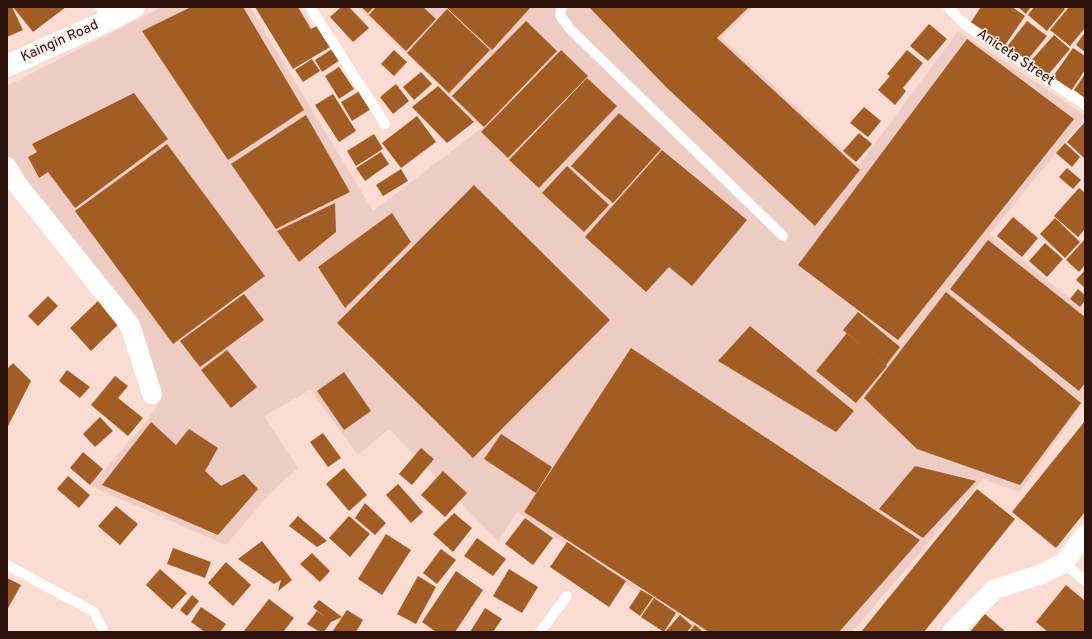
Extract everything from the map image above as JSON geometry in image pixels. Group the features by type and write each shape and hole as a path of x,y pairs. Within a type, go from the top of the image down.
{"street":[{"name":"Kaingin Road","path":"7,66 104,13 134,7"},
{"path":"7,167 17,184 130,325 152,394"},
{"path":"952,632 995,589 1042,574 1064,563 1085,535"}],"lane":[{"path":"310,7 385,124"},
{"path":"562,7 560,15 570,29 783,236"},
{"name":"Aniceta Street","path":"948,7 963,23 1085,105"},
{"path":"1064,563 1085,581"},
{"path":"7,565 94,612 104,632"},
{"path":"540,632 567,596"}],"shaded area":[{"path":"162,7 250,7 373,211 482,128 358,7 753,7 721,37 859,165 958,31 1085,115 1085,117 990,234 1085,311 1085,400 1020,492 983,479 852,632 698,632 517,512 498,541 389,429 358,455 310,390 264,416 298,468 270,493 226,545 91,486 149,418 161,400 140,327 27,186 7,155 7,86"}],"building":[{"path":"7,7 12,7 23,30 7,37"},
{"path":"13,7 66,7 33,32"},
{"path":"191,7 243,7 304,110 228,160 142,31"},
{"path":"255,7 298,7 311,29 317,26 330,47 293,69"},
{"path":"341,7 349,7 369,28 353,42 330,17"},
{"path":"361,7 374,7 368,13"},
{"path":"376,7 423,7 436,19 406,51 369,15"},
{"path":"446,7 531,7 492,50"},
{"path":"589,7 749,7 717,38 860,170 815,226 666,87"},
{"path":"981,7 1012,7 1025,16 1003,48 969,25"},
{"path":"1018,7 1031,7 1026,14"},
{"path":"1034,7 1063,7 1065,9 1047,31 1028,15"},
{"path":"1069,7 1085,8 1085,28 1070,46 1050,30"},
{"path":"447,9 490,50 449,93 407,53"},
{"path":"526,21 557,51 484,127 452,96"},
{"path":"1027,21 1047,36 1025,63 1006,48"},
{"path":"929,24 947,39 928,61 910,46"},
{"path":"1085,32 1085,52 1076,45"},
{"path":"1054,35 1070,49 1047,76 1030,62"},
{"path":"967,39 1074,119 898,340 798,265"},
{"path":"1073,48 1085,56 1085,70 1071,91 1052,78"},
{"path":"332,49 340,60 322,72 315,60"},
{"path":"394,50 407,62 394,76 381,64"},
{"path":"561,50 588,76 508,158 481,132"},
{"path":"907,50 923,63 903,88 906,91 895,105 878,90 890,76 887,74"},
{"path":"312,59 320,71 303,82 295,70"},
{"path":"339,67 354,89 339,99 325,76"},
{"path":"421,72 432,84 414,100 403,87"},
{"path":"1085,74 1085,98 1074,90"},
{"path":"587,78 617,106 539,188 509,160"},
{"path":"396,84 409,101 393,114 380,97"},
{"path":"438,86 474,122 447,143 412,107"},
{"path":"360,91 371,109 352,121 341,102"},
{"path":"134,93 168,139 75,208 48,172 39,178 28,157 37,152 32,144"},
{"path":"333,94 356,131 339,142 315,105"},
{"path":"864,107 881,121 868,137 850,123"},
{"path":"619,113 661,149 613,203 571,166"},
{"path":"306,115 350,192 276,229 231,164"},
{"path":"417,116 436,142 401,168 382,143"},
{"path":"1085,122 1085,159 1067,142"},
{"path":"859,133 872,144 856,162 843,151"},
{"path":"374,134 383,149 356,166 347,151"},
{"path":"1065,143 1080,157 1072,167 1056,153"},
{"path":"167,144 265,276 173,344 75,211"},
{"path":"662,150 747,220 692,286 669,267 646,292 585,237"},
{"path":"381,152 389,164 365,181 356,168"},
{"path":"567,166 609,205 584,232 542,193"},
{"path":"1067,168 1081,180 1073,189 1059,177"},
{"path":"401,169 408,181 383,196 376,185"},
{"path":"474,185 610,320 473,458 337,323"},
{"path":"1079,188 1085,193 1085,229 1078,237 1054,216"},
{"path":"335,203 336,232 299,262 277,231"},
{"path":"392,213 411,242 345,308 318,267"},
{"path":"1013,217 1038,238 1022,257 997,236"},
{"path":"1055,218 1080,242 1065,258 1040,234"},
{"path":"1085,239 1085,265 1079,272 1066,260"},
{"path":"988,240 1085,317 1085,383 1079,391 950,289"},
{"path":"1045,243 1063,259 1047,277 1029,261"},
{"path":"1085,270 1085,288 1076,280"},
{"path":"1078,289 1085,295 1085,301 1080,307 1070,299"},
{"path":"946,292 1081,403 1020,485 917,449 864,398"},
{"path":"244,294 264,320 200,367 180,341"},
{"path":"48,296 58,306 38,326 28,316"},
{"path":"98,301 120,323 91,351 70,328"},
{"path":"858,312 900,347 886,365 843,330"},
{"path":"750,326 854,411 836,432 718,361"},
{"path":"847,333 887,366 856,403 816,371"},
{"path":"631,348 920,540 839,632 709,632 524,512"},
{"path":"227,350 257,387 231,408 201,370"},
{"path":"13,363 31,381 7,428 7,369"},
{"path":"67,370 90,387 80,398 59,381"},
{"path":"344,372 371,411 344,430 317,391"},
{"path":"115,376 128,386 118,398 143,418 128,436 91,405"},
{"path":"100,417 113,431 95,447 83,434"},
{"path":"1085,421 1085,512 1056,548 1012,512"},
{"path":"151,422 176,445 189,429 218,448 205,471 221,486 244,474 258,489 218,535 102,485"},
{"path":"323,433 341,458 328,467 310,442"},
{"path":"501,434 552,467 536,493 484,459"},
{"path":"421,448 434,459 412,485 399,474"},
{"path":"83,452 103,469 90,485 70,468"},
{"path":"915,466 976,481 923,538 879,509"},
{"path":"344,468 367,495 349,511 326,484"},
{"path":"443,471 467,493 445,517 421,495"},
{"path":"68,476 90,495 79,508 57,489"},
{"path":"398,484 423,512 411,523 386,495"},
{"path":"977,489 1015,519 924,632 861,632"},
{"path":"365,503 386,523 375,535 355,518"},
{"path":"116,506 138,524 120,545 98,526"},
{"path":"454,513 472,528 453,552 433,534"},
{"path":"298,516 327,541 317,547 289,526"},
{"path":"349,516 370,534 350,557 329,538"},
{"path":"525,518 553,538 533,565 505,544"},
{"path":"386,534 411,550 382,595 358,579"},
{"path":"477,538 506,559 493,576 464,556"},
{"path":"262,541 292,580 278,591 281,580 274,584 238,559"},
{"path":"567,542 626,581 609,607 550,567"},
{"path":"173,548 211,562 205,578 167,564"},
{"path":"441,549 456,560 437,584 423,573"},
{"path":"312,553 330,571 320,582 300,564"},
{"path":"226,562 251,585 233,606 208,583"},
{"path":"160,569 187,593 172,609 146,585"},
{"path":"509,569 538,587 522,613 493,596"},
{"path":"456,571 483,590 455,632 436,632 422,622"},
{"path":"418,576 436,587 416,624 397,614"},
{"path":"7,578 21,585 7,610"},
{"path":"1066,585 1085,601 1085,632 1048,632 1036,622"},
{"path":"641,590 653,597 640,616 629,608"},
{"path":"192,595 199,601 187,616 180,610"},
{"path":"654,598 676,613 664,632 641,617"},
{"path":"269,599 294,618 283,632 243,632"},
{"path":"319,600 342,617 331,622 324,632 320,632 307,624 317,611 326,618 313,607"},
{"path":"201,607 226,624 220,632 205,632 191,622"},
{"path":"485,608 502,619 493,632 470,632"},
{"path":"347,610 363,620 356,632 332,632"},
{"path":"985,614 1006,632 970,632"},
{"path":"680,615 692,626 687,632 665,632"},
{"path":"695,625 703,632 689,632"}]}
